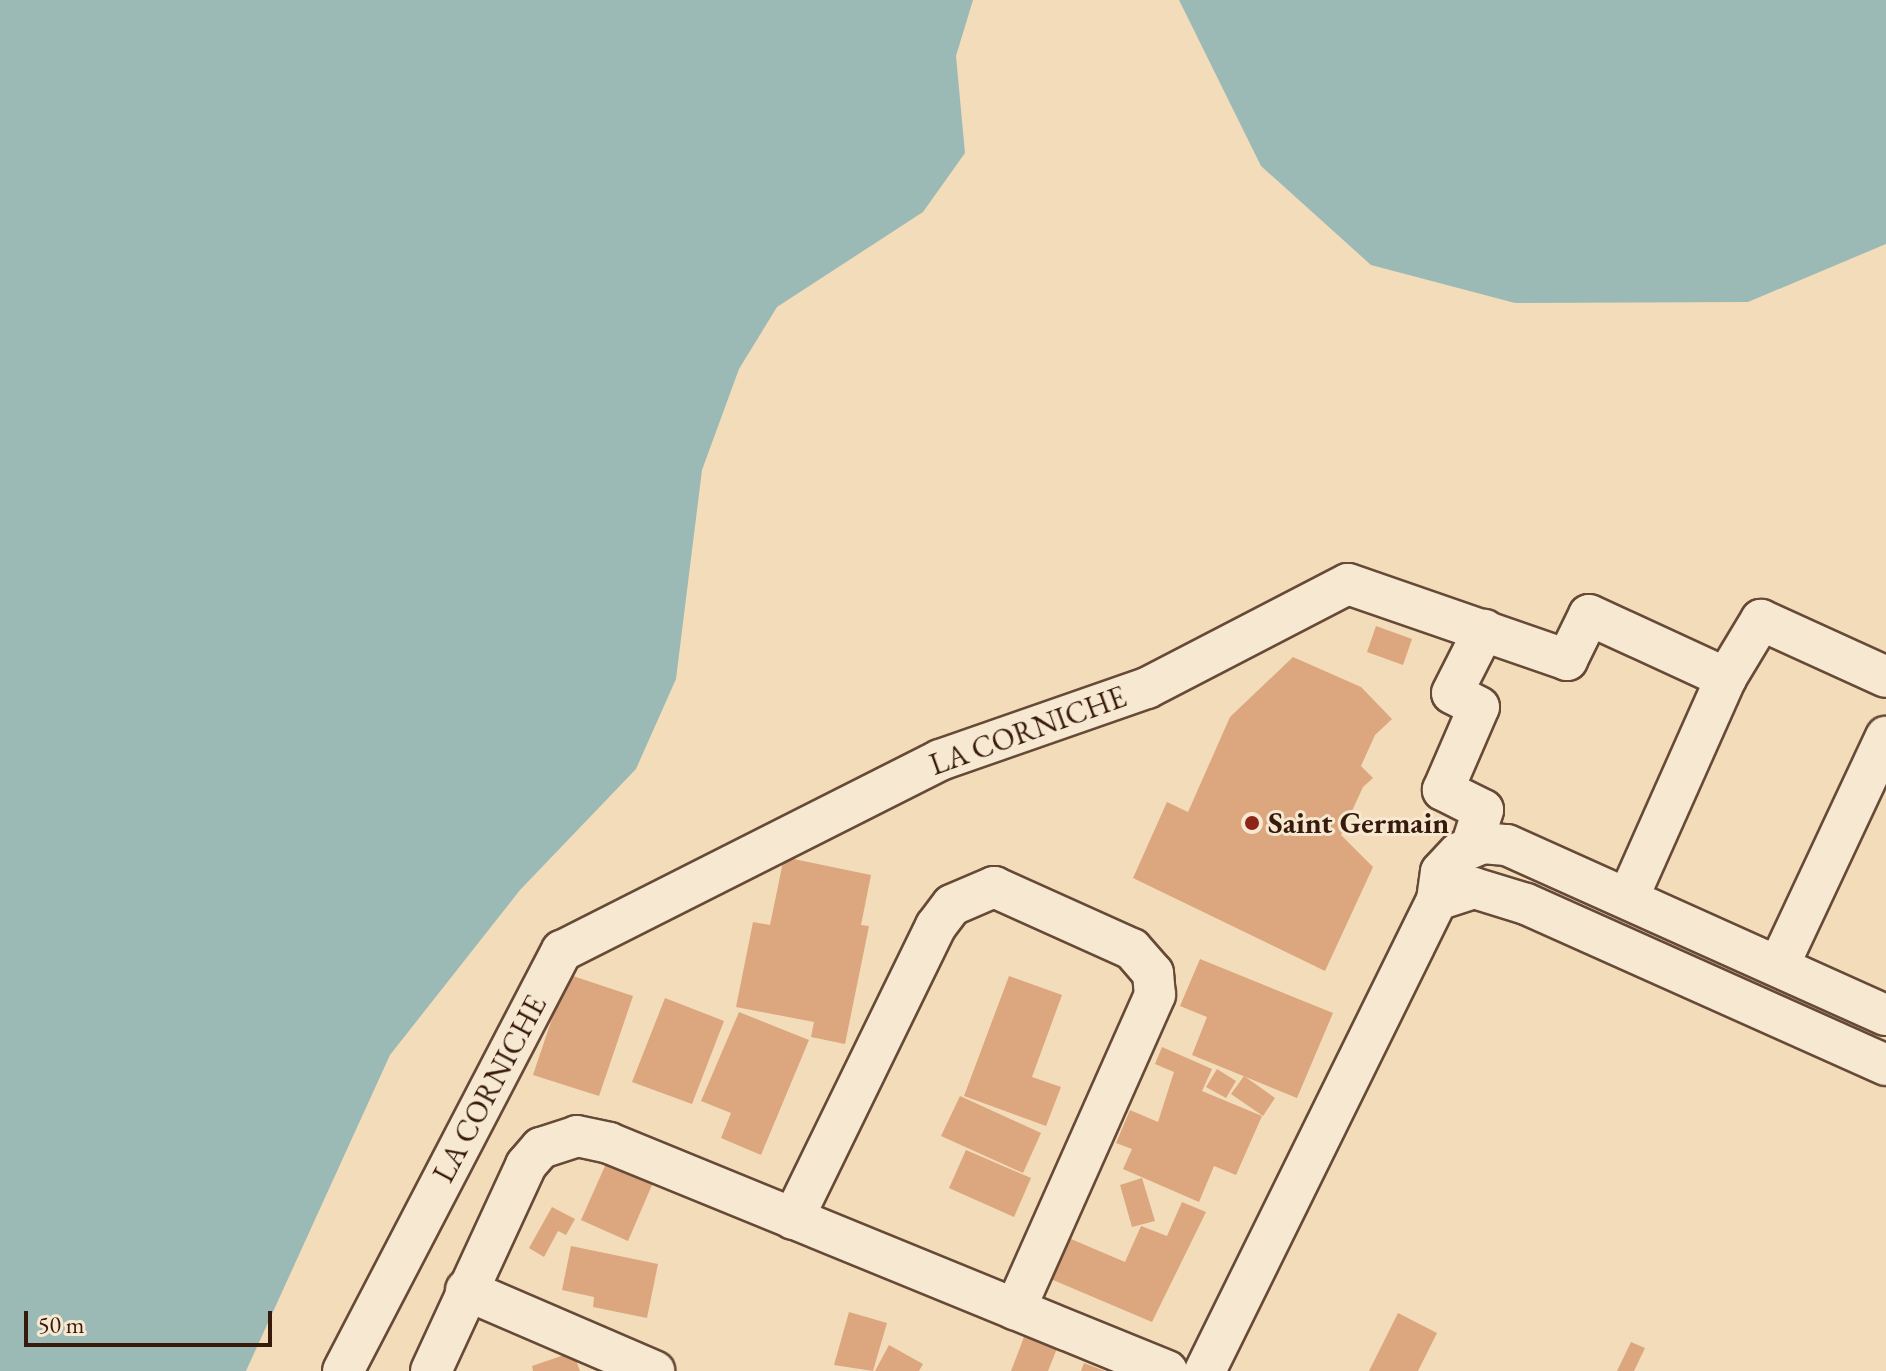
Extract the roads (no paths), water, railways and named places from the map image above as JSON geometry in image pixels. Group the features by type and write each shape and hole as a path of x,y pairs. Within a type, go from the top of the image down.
{"street":[{"name":"LA CORNICHE","path":"343,1371 562,951 940,760 1147,688 1348,584 1567,660 1589,615 1726,678"},
{"path":"1628,898 1726,678 1761,620 1886,677"},
{"path":"1205,1371 1437,900 1441,872 1471,847 1483,810 1443,790 1479,707 1452,693 1484,630"},
{"path":"1779,965 1886,737"},
{"path":"1471,847 1507,845 1886,1015"},
{"path":"793,1219 936,926 952,905 994,887 1132,949 1153,973 1155,995 1015,1309"},
{"path":"1437,900 1474,888 1526,904 1886,1065"},
{"path":"431,1371 526,1165 558,1138 609,1143 1167,1371"},
{"path":"466,1290 654,1371"}],"water":[{"path":"0,0 973,0 956,56 965,153 923,212 777,307 739,369 702,470 676,679 636,769 520,890 390,1055 246,1371 0,1371"},
{"path":"1179,0 1886,0 1886,244 1748,302 1515,303 1371,265 1261,166"}],"place":[{"name":"Saint Germain","path":"1252,823"}]}
